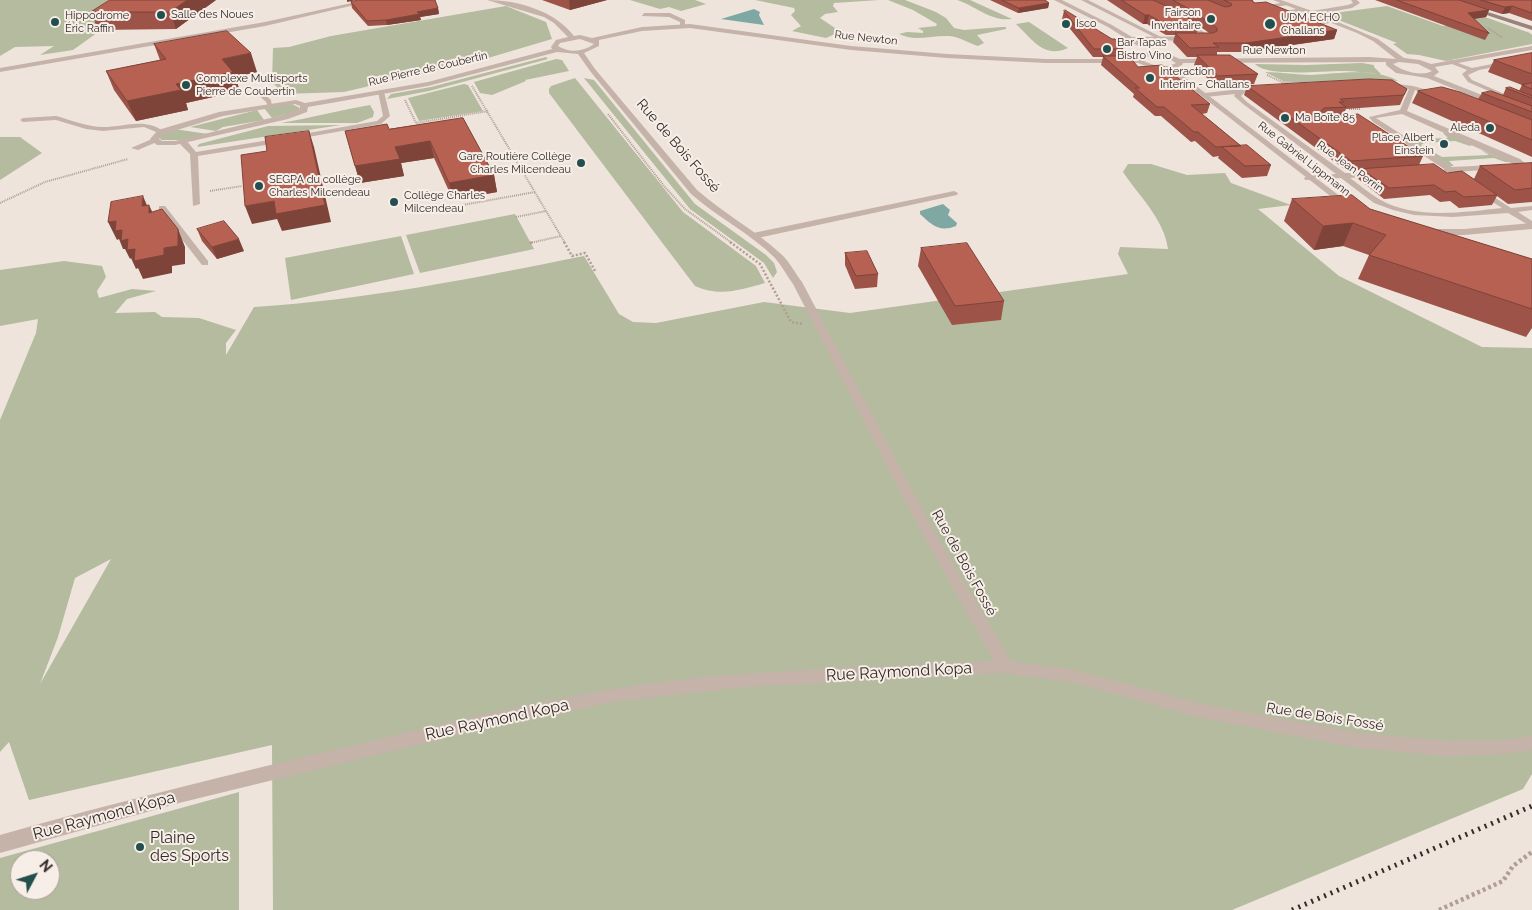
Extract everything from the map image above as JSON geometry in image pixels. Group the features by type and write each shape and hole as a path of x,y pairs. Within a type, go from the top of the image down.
{"main road":[{"path":"1444,0 1532,30"}],"street":[{"path":"0,70 265,24 373,0"},
{"path":"490,0 526,9 552,19 572,38"},
{"path":"1057,0 1110,26 1132,39 1150,54"},
{"path":"1276,0 1379,41 1402,60 1430,66 1532,48"},
{"path":"1311,14 1350,7 1356,5 1357,2 1354,0"},
{"path":"1132,39 1210,38 1178,18"},
{"name":"Rue Newton","path":"593,40 618,32 682,26 721,28 851,48 947,56 1046,61 1139,61 1156,68 1169,68"},
{"path":"572,38 593,40 597,42 594,48 580,52 556,50 554,47 554,44 572,38"},
{"name":"Rue Pierre de Coubertin","path":"161,132 222,114 270,105 290,102 304,106 428,84 556,50"},
{"name":"Rue de Bois Fossé","path":"580,52 592,70 694,192 712,208 754,236 779,257 798,284 941,556 972,613 1006,667 1083,678 1169,703 1250,721 1344,738 1403,746 1465,749 1514,747 1532,743"},
{"path":"1139,61 1139,58 1150,54"},
{"name":"Rue Newton","path":"1150,54 1167,56 1179,61 1339,60 1391,64"},
{"path":"1402,60 1391,64 1398,72 1428,76 1499,105"},
{"path":"1169,68 1180,64 1179,61"},
{"path":"1428,76 1436,72 1430,66"},
{"name":"Rue Gabriel Lippmann","path":"1169,68 1308,178 1353,210"},
{"path":"1413,75 1413,88"},
{"name":"Rue Pierre de Coubertin","path":"155,141 165,144 183,142 294,114 304,110 304,106"},
{"path":"155,141 154,136 161,132"},
{"path":"1420,230 1464,232 1532,225"},
{"name":"Rue Raymond Kopa","path":"0,844 225,783 479,722 573,703 655,690 735,681 1006,667"}],"lane":[{"path":"1084,0 1160,38"},
{"path":"1253,8 1286,4"},
{"path":"1301,10 1279,13 1309,25 1332,21"},
{"path":"644,14 674,16 682,21 682,26"},
{"path":"1522,50 1532,54"},
{"path":"1532,58 1472,70 1466,74 1470,81 1532,108"},
{"path":"1450,62 1472,70"},
{"path":"1379,84 1413,88 1447,96"},
{"path":"1402,112 1413,88"},
{"path":"256,90 269,101 270,105"},
{"name":"Rue Jean Perrin","path":"1241,91 1237,96 1244,102 1377,201 1408,212 1432,215 1532,208"},
{"path":"1205,95 1250,91"},
{"path":"194,154 372,125 384,120 387,116 382,92"},
{"path":"1491,102 1507,98"},
{"path":"1374,119 1372,117 1402,112 1491,149 1523,165"},
{"path":"23,120 56,118 86,128 103,129 145,125 161,132"},
{"path":"1364,119 1374,119 1532,225"},
{"path":"135,148 155,141"},
{"path":"183,142 194,154 196,204"},
{"path":"1439,170 1532,163"},
{"path":"1308,178 1380,174"},
{"path":"754,236 954,193"},
{"path":"162,208 205,263"}],"path":[{"path":"1249,61 1261,72 1282,82 1306,82 1313,87"},
{"path":"470,83 572,256 585,253 595,271"},
{"path":"411,96 403,97 416,123 488,112"},
{"path":"1342,105 1364,119"},
{"path":"606,112 664,186 685,209 760,264 791,322 798,325 818,323"},
{"path":"0,204 33,187 130,158"},
{"path":"458,206 535,192"},
{"path":"516,217 546,211"},
{"path":"530,243 561,236"},
{"path":"1440,910 1503,881 1513,866 1532,852"}],"green space":[{"name":"Hippodrome Éric Raffin","path":"0,0 150,0 99,30 101,30 73,50 40,55 54,46 15,47 0,56"},
{"path":"630,0 695,0 706,4 681,11 669,7 660,9"},
{"path":"755,0 879,0 834,3 833,6 838,12 825,14 820,18 835,28 835,34 826,38 792,31 801,26 791,15 795,11 794,8"},
{"path":"888,0 905,0 936,12 946,18 954,28 964,30 1006,27 1006,29 977,35 984,43 978,46 949,36 911,38 899,34 907,32 923,33 918,28 936,26 937,24 913,10"},
{"path":"957,0 970,0 1012,19 990,16"},
{"path":"1437,0 1530,33 1532,35 1532,44 1446,61 1407,54 1393,44 1397,43 1331,17 1334,13 1387,6 1443,26 1467,22"},
{"path":"506,6 546,22 552,39 488,58 344,92 284,94 272,82 273,48 289,47 331,36"},
{"path":"1029,22 1068,48 1052,51 1039,46 1016,24"},
{"path":"546,57 548,59 429,91 387,99 391,94 431,87"},
{"path":"556,59 562,60 569,71 525,80 492,95 480,93 474,82"},
{"path":"1362,63 1374,65 1381,74 1346,71 1284,72 1272,71 1255,64 1306,65"},
{"path":"1265,72 1312,75 1367,73 1378,74 1398,81 1376,79 1312,82 1283,81"},
{"path":"575,78 683,212 756,266 765,283 722,292 695,286 549,93 551,86"},
{"path":"584,78 594,80 695,204 766,255 774,263 777,272 773,278 764,263 690,209"},
{"path":"464,84 468,85 483,111 419,121 408,98"},
{"path":"292,104 300,108 298,111 272,118 264,108"},
{"path":"370,105 374,112 373,117 357,123 281,123 348,109"},
{"path":"257,110 264,120 223,127 216,131 190,127"},
{"path":"341,125 197,147 199,144 268,126"},
{"path":"174,129 208,134 181,140 161,140 159,136"},
{"path":"1443,133 1448,133 1472,145 1455,141 1424,143 1421,145 1425,148 1421,148 1404,136 1414,139 1448,138"},
{"path":"0,137 20,137 42,153 0,180"},
{"path":"1481,150 1511,162 1494,158 1449,161 1454,166 1450,166 1431,154 1435,153 1442,157 1489,155"},
{"path":"1128,164 1151,164 1187,175 1225,173 1231,183 1291,205 1258,209 1339,276 1482,347 1532,348 1532,774 1523,789 1232,910 273,910 272,745 29,800 9,742 0,752 0,420 36,333 38,319 0,326 0,270 64,261 102,266 106,277 97,291 99,298 132,289 156,291 127,299 115,313 155,312 162,317 199,318 236,330 226,343 226,355 254,307 378,294 584,256 619,314 633,322 656,323 764,302 850,313 1128,274 1118,254 1120,247 1168,249 1162,228 1150,208 1123,172","holes":["111,559 40,684 58,637 75,578"]},
{"path":"515,214 534,249 420,273 406,235"},
{"path":"401,236 414,274 291,300 285,258"},
{"name":"Plaine des Sports","path":"239,792 239,910 0,910 0,858 10,855 10,900 60,900 60,850 29,850"}],"water":[{"path":"754,9 760,12 759,15 764,25 721,19"},
{"path":"943,204 950,210 948,215 957,223 956,226 940,228 920,214 920,211"}],"building":[{"path":"110,0 187,0 170,12 91,12"},
{"path":"359,0 435,0 438,8 417,12 420,14 367,21 351,2"},
{"path":"1002,0 1045,0 1049,3 1019,8"},
{"path":"1122,0 1153,0 1177,11 1199,25 1168,26 1149,15 1145,15"},
{"path":"1173,0 1208,0 1225,7 1232,4 1224,0 1251,0 1255,3 1266,2 1337,30 1246,43 1213,43 1219,47 1190,48 1175,33 1213,33 1217,31 1217,28"},
{"path":"1397,0 1459,0 1489,10 1468,13 1489,33"},
{"path":"1481,0 1532,0 1532,13 1512,6 1505,7"},
{"path":"1065,10 1112,39 1115,39 1123,49 1094,49"},
{"path":"227,31 251,53 222,59 233,72 176,84 181,90 127,101 106,71 166,59 154,44"},
{"path":"1532,53 1532,74 1494,60"},
{"path":"1197,55 1230,55 1258,74 1218,76"},
{"path":"1103,56 1129,56 1138,67 1162,65 1210,104 1191,105 1241,146 1216,147 1198,132 1194,132 1164,107 1157,107"},
{"path":"1369,79 1392,80 1407,89 1404,95 1340,99 1344,102 1339,102 1346,107 1324,108 1319,113 1324,116 1358,114 1423,156 1351,161 1247,86"},
{"path":"1532,83 1532,89 1522,85"},
{"path":"1442,87 1460,92 1532,120 1532,140 1418,91"},
{"path":"1510,87 1532,96 1532,98 1506,88"},
{"path":"1491,91 1532,106 1532,112 1482,93"},
{"path":"463,118 494,175 449,183 430,141 395,147 400,159 355,166 345,131 387,124 389,129"},
{"path":"309,131 325,205 276,214 274,201 245,206 241,155 267,151 265,137"},
{"path":"1247,145 1271,165 1245,166 1222,147"},
{"path":"1532,163 1532,188 1515,190 1480,166"},
{"path":"1434,164 1447,173 1462,171 1497,195 1464,197 1455,191 1445,192 1434,185 1389,188 1361,169"},
{"path":"1352,195 1370,209 1532,259 1532,309 1369,255 1386,235 1353,223 1323,226 1292,199"},
{"path":"143,196 142,206 149,205 149,213 162,209 178,229 178,246 164,248 164,255 134,261 135,249 127,250 128,239 121,241 122,230 115,231 116,221 108,222 111,202"},
{"path":"224,221 239,239 212,247 197,229"},
{"path":"967,243 1004,301 955,306 921,248"},
{"path":"867,251 878,274 856,276 845,253"}],"railway":[{"path":"1292,910 1532,806"}],"place":[{"name":"Salle des Noues","path":"161,15"},
{"name":"Fairson Inventaire","path":"1211,19"},
{"name":"Hippodrome Éric Raffin","path":"55,22"},
{"name":"Isco","path":"1066,24"},
{"name":"UDM ECHO Challans","path":"1270,24"},
{"name":"Bar Tapas Bistro Vino","path":"1107,49"},
{"name":"Interaction Interim - Challans","path":"1150,78"},
{"name":"Complexe Multisports Pierre de Coubertin","path":"186,85"},
{"name":"Ma Boîte 85","path":"1285,118"},
{"name":"Aleda","path":"1490,128"},
{"name":"Place Albert Einstein","path":"1444,144"},
{"name":"Gare Routière Collège Charles Milcendeau","path":"581,163"},
{"name":"SEGPA du collège Charles Milcendeau","path":"259,186"},
{"name":"Collège Charles Milcendeau","path":"394,202"},
{"name":"Plaine des Sports","path":"140,847"}]}
